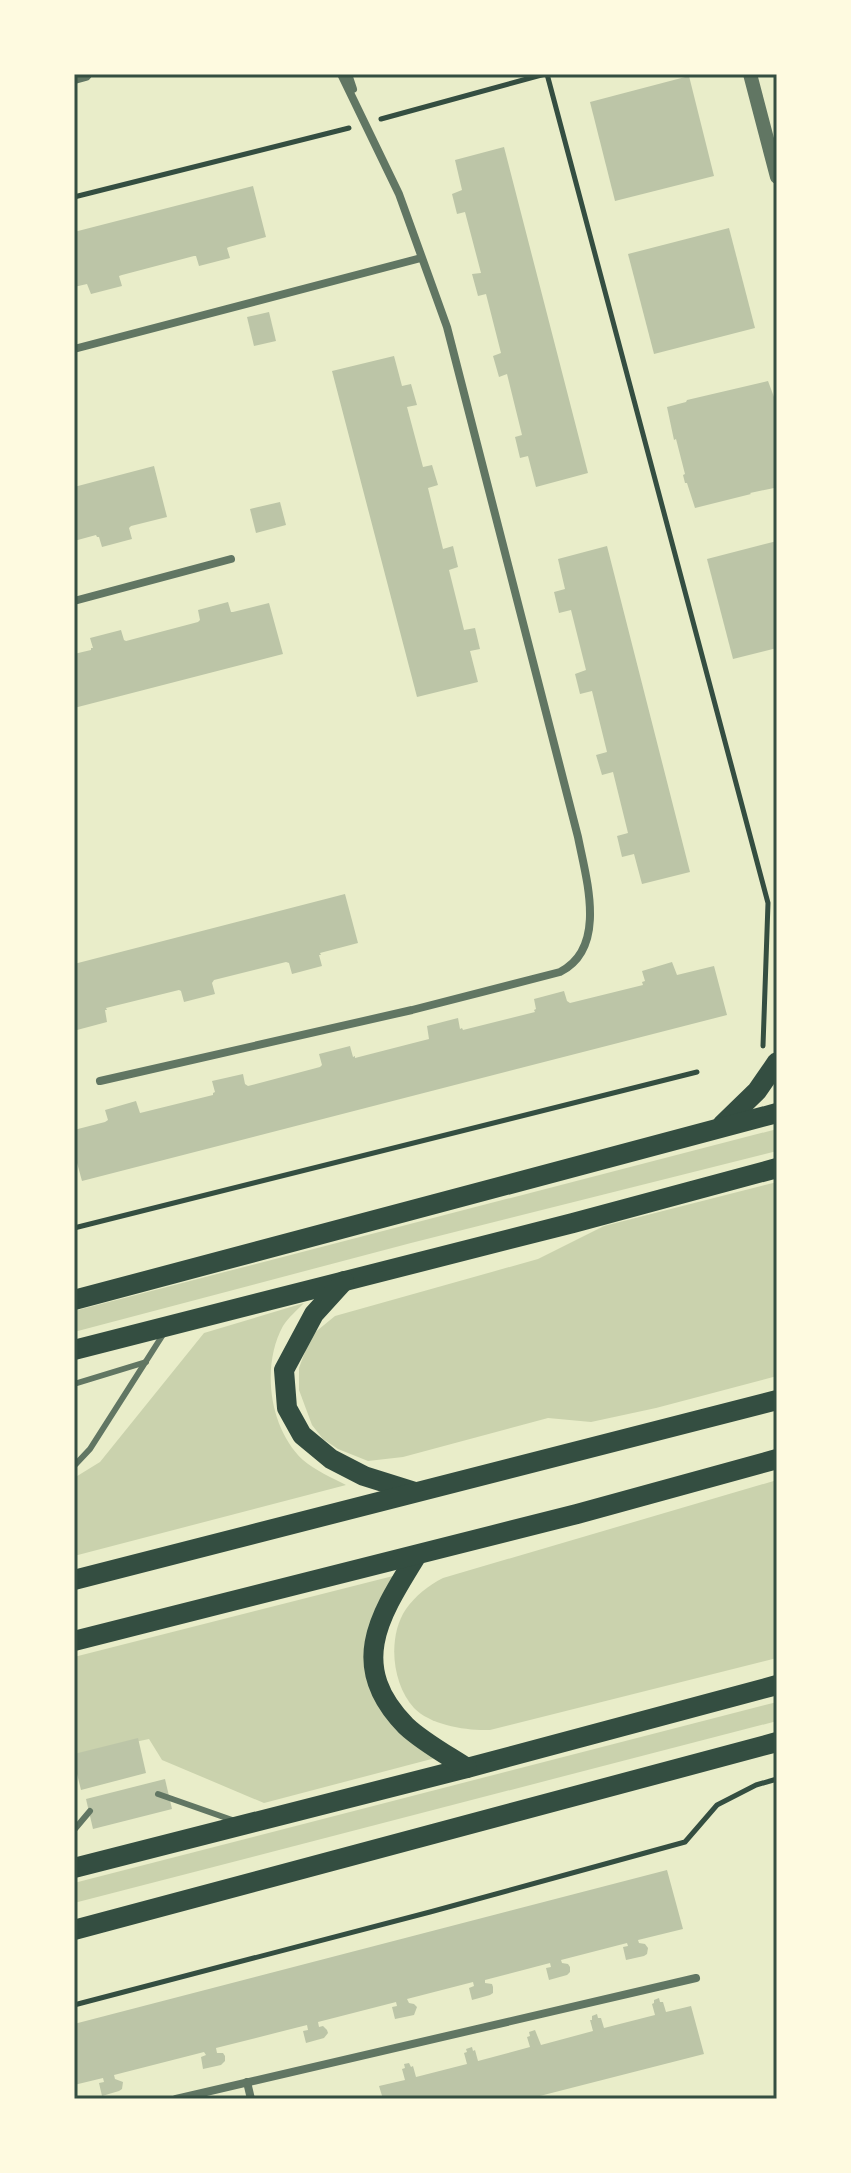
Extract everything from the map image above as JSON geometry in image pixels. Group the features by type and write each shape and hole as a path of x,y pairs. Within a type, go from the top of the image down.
{"main road":[{"path":"719,1129 757,1091 770,1059"},
{"path":"74,1300 777,1113"},
{"path":"74,1350 777,1168"},
{"path":"344,1281 314,1314 284,1370 287,1408 302,1435 331,1459 364,1476 415,1492"},
{"path":"74,1580 777,1400"},
{"path":"74,1641 417,1555 777,1459"},
{"path":"417,1555 392,1596 377,1629 373,1648 375,1675 387,1703 408,1728 467,1768"},
{"path":"74,1868 777,1685"},
{"path":"74,1930 777,1742"}],"street":[{"path":"74,77 85,74"},
{"path":"100,1081 412,1010 560,972 569,968 582,952 589,928 590,896 578,837 447,327 399,194 341,74"},
{"path":"348,74 365,124"},
{"path":"750,74 777,177"},
{"path":"74,349 421,258"},
{"path":"74,601 231,559"},
{"path":"176,2099 696,1978"},
{"path":"247,2082 251,2099"}],"lane":[{"path":"74,1466 90,1449 168,1327"},
{"path":"74,1384 146,1362"},
{"path":"158,1794 246,1825"},
{"path":"74,1830 90,1811"}],"path":[{"path":"74,197 365,124 546,74 768,903 770,1059"},
{"path":"74,1228 697,1072"},
{"path":"74,2005 685,1842 717,1805 756,1785 777,1779"}],"green space":[{"path":"777,1129 777,1151 74,1332 74,1311"},
{"path":"777,1182 777,1376 591,1422 548,1418 403,1457 368,1461 338,1449 323,1439 312,1425 299,1390 299,1368 313,1334 335,1316 538,1259 604,1226"},
{"path":"304,1303 285,1323 276,1342 271,1378 276,1414 291,1447 303,1460 346,1485 74,1556 74,1478 100,1462 204,1333"},
{"path":"777,1480 777,1658 490,1730 439,1723 421,1714 407,1698 397,1674 396,1633 410,1604 443,1578"},
{"path":"397,1575 372,1619 367,1669 443,1756 264,1803 162,1760 149,1739 74,1755 74,1657"},
{"path":"777,1702 777,1721 74,1903 74,1883"}],"building":[{"path":"689,76 714,176 615,201 590,102"},
{"path":"504,147 588,473 536,487 528,456 520,458 515,437 522,435 507,374 499,377 493,356 501,353 486,294 478,296 472,274 481,273 465,212 457,214 452,194 462,190 455,160"},
{"path":"253,186 266,237 227,248 230,258 199,266 194,256 119,276 122,286 91,294 87,284 74,287 74,232"},
{"path":"729,228 755,328 654,354 628,254"},
{"path":"269,312 276,341 254,346 247,317"},
{"path":"394,356 402,386 411,384 417,405 407,407 423,467 432,465 438,485 428,488 443,549 453,546 458,567 449,570 464,630 475,628 480,649 470,651 478,682 417,697 332,371"},
{"path":"768,381 777,405 774,406 777,417 777,485 695,508 685,483 667,407"},
{"path":"154,466 167,517 131,526 132,539 102,547 96,535 74,541 74,487"},
{"path":"280,502 286,525 256,533 250,509"},
{"path":"777,541 777,648 733,659 707,559"},
{"path":"607,546 690,872 642,884 634,854 622,857 617,836 628,833 613,772 602,775 596,755 607,752 592,691 580,694 575,674 586,670 571,610 559,613 554,592 565,589 558,559"},
{"path":"228,602 231,612 269,603 283,654 74,708 74,654 93,648 90,638 121,630 126,641 198,622 198,610"},
{"path":"345,894 358,943 320,953 322,966 292,974 286,962 214,980 215,994 184,1002 179,990 106,1008 107,1022 77,1030 74,1019 74,964"},
{"path":"672,962 677,975 714,966 727,1015 82,1181 74,1152 74,1130 105,1122 108,1120 105,1110 136,1101 140,1113 213,1095 212,1081 243,1074 248,1086 320,1067 319,1054 350,1046 355,1058 429,1039 427,1026 458,1018 463,1030 535,1012 534,999 564,991 570,1003 643,985 642,971"},
{"path":"138,1738 146,1773 81,1790 74,1754"},
{"path":"165,1779 172,1809 93,1829 86,1799"},
{"path":"667,1870 683,1929 638,1940 648,1948 644,1956 626,1960 623,1947 628,1946 627,1943 561,1960 568,1964 570,1972 549,1980 546,1968 551,1967 550,1963 485,1980 485,1983 492,1984 493,1993 472,2000 469,1988 474,1986 473,1982 407,1999 417,2007 414,2015 395,2019 392,2007 397,2006 396,2002 318,2022 319,2027 323,2026 328,2033 324,2038 306,2043 303,2031 308,2030 307,2025 216,2048 217,2053 225,2056 221,2065 203,2069 201,2057 206,2055 204,2052 114,2075 115,2079 123,2082 122,2089 102,2096 99,2083 104,2082 103,2078 74,2085 74,2024"},
{"path":"659,1998 666,2012 691,2006 704,2054 528,2099 383,2099 379,2086 405,2080 404,2064 413,2066 416,2077 467,2064 466,2049 472,2047 475,2050 478,2061 530,2047 527,2037 530,2036 529,2032 535,2030 541,2045 593,2031 590,2020 597,2014 604,2028 655,2015 652,2004"}]}
